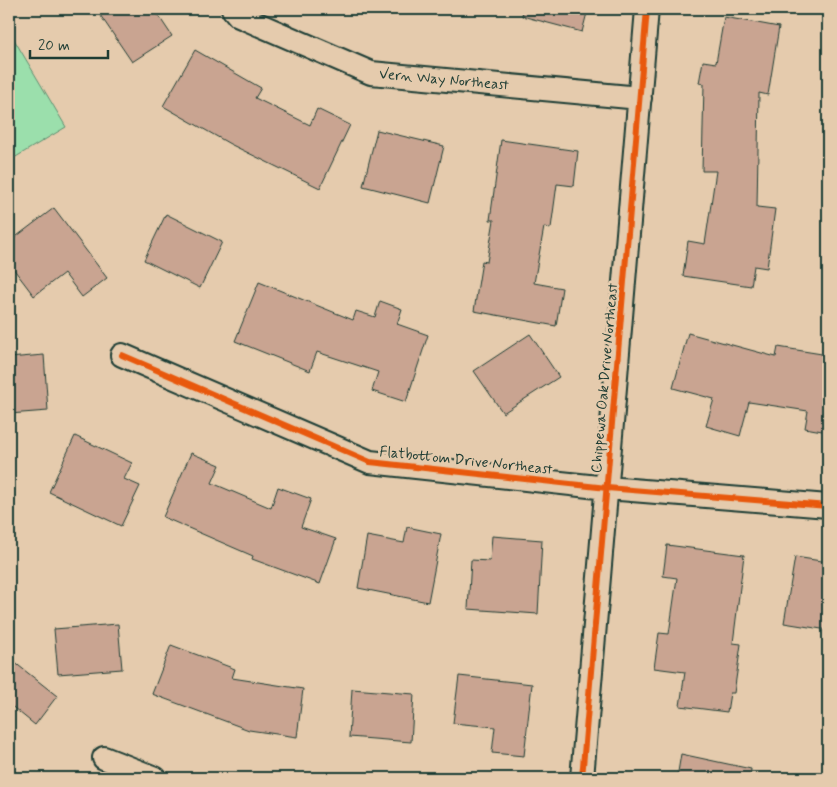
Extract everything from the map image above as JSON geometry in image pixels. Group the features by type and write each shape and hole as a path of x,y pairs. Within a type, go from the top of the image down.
{"street":[{"name":"Vern Way Northeast","path":"233,9 239,16 371,73 640,98"},
{"name":"Chippewa Oak Drive Northeast","path":"582,778 647,9"},
{"name":"Flatbottom Drive Northeast","path":"122,355 370,462 607,488 828,506"},
{"path":"104,758 155,778"}],"green space":[{"path":"9,31 66,127 9,161"}],"building":[{"path":"96,9 154,9 172,36 132,62"},
{"path":"523,9 588,9 582,32 522,16"},
{"path":"724,17 779,27 768,95 759,93 757,207 775,209 767,268 754,266 751,286 683,276 688,241 705,244 716,171 702,171 704,84 699,83 703,61 716,63"},
{"path":"195,50 261,88 255,98 310,125 317,109 350,125 320,188 230,144 163,106"},
{"path":"377,130 444,146 430,203 363,186"},
{"path":"501,140 578,151 574,186 557,184 551,228 544,227 534,283 562,288 556,326 474,311 482,261 487,262 494,220 490,220"},
{"path":"54,208 107,278 82,297 64,273 34,296 9,263 9,242"},
{"path":"166,214 222,242 200,288 144,260"},
{"path":"259,282 353,320 356,311 375,317 380,301 402,309 397,324 428,335 406,402 372,391 378,372 317,352 310,371 235,341"},
{"path":"688,333 776,357 778,347 828,355 828,432 805,428 808,411 749,402 740,436 706,426 714,399 673,388"},
{"path":"530,334 559,377 503,413 474,371"},
{"path":"44,355 48,411 9,414 9,358"},
{"path":"75,436 132,463 124,479 140,486 121,526 49,492"},
{"path":"191,453 220,465 212,483 271,508 278,487 311,499 301,527 336,539 320,584 252,559 253,556 163,517"},
{"path":"407,527 441,534 428,602 358,588 367,536 404,543"},
{"path":"492,536 542,540 538,614 468,609 471,560 490,561"},
{"path":"667,545 744,555 733,643 741,644 734,693 730,693 727,712 680,706 685,672 654,668 659,633 669,634 677,578 663,576"},
{"path":"795,557 828,562 825,579 828,579 828,630 784,623"},
{"path":"118,624 122,669 58,674 54,629"},
{"path":"171,645 235,669 232,678 303,689 297,737 249,730 152,694"},
{"path":"9,658 57,696 35,725 9,704"},
{"path":"459,676 532,684 524,756 492,753 495,727 453,723"},
{"path":"352,689 414,694 411,742 349,737"},
{"path":"681,754 751,769 750,778 677,778"}],"cycle path":[{"path":"582,778 647,9"},
{"path":"122,355 370,462 607,488 828,506"}]}
